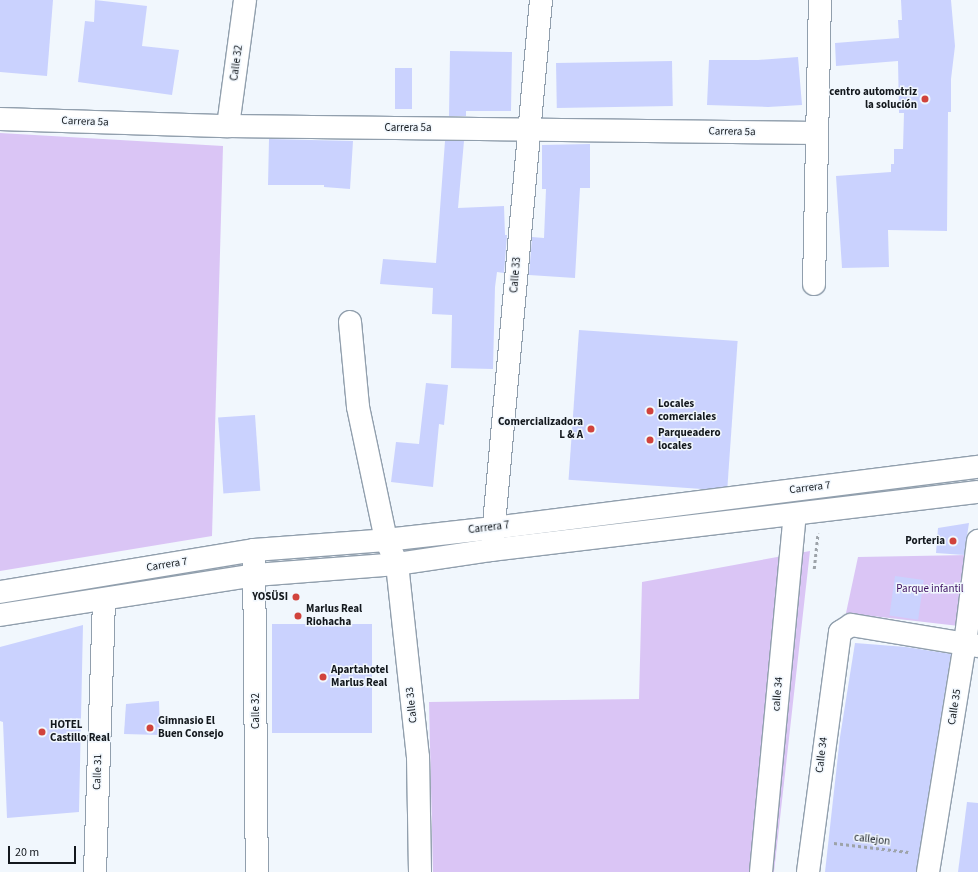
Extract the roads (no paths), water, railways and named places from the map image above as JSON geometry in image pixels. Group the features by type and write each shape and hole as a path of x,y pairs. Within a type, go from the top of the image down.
{"street":[{"name":"Calle 32","path":"228,126 245,0"},
{"name":"Calle 33","path":"491,550 541,0"},
{"path":"814,284 820,0"},
{"name":"Carrera 5a","path":"0,119 228,126 817,133"},
{"name":"Calle 33","path":"350,322 358,407 386,540 397,564 418,757 420,872"},
{"name":"Carrera 7","path":"0,592 254,550 386,540 493,528 978,467"},
{"name":"Carrera 7","path":"0,615 104,600 255,575 397,564 491,550 978,492"},
{"name":"calle 34","path":"761,872 795,515"},
{"name":"Calle 35","path":"929,864 971,645 978,541"},
{"name":"Calle 32","path":"254,550 257,872"},
{"name":"Calle 31","path":"95,872 104,600"},
{"name":"Calle 34","path":"808,872 837,639 840,632 851,625 971,645"}],"place":[{"name":"centro automotriz la solución","path":"925,99"},
{"name":"Locales comerciales","path":"650,411"},
{"name":"Comercializadora L & A","path":"591,429"},
{"name":"Parqueadero locales","path":"650,440"},
{"name":"Porteria","path":"953,541"},
{"name":"YOSÜSI","path":"296,597"},
{"name":"Marlus Real Riohacha","path":"298,616"},
{"name":"Apartahotel Marlus Real","path":"323,677"},
{"name":"Gimnasio El Buen Consejo","path":"150,728"},
{"name":"HOTEL Castillo Real","path":"42,732"}],"park label":[{"name":"Parque infantil","path":"930,589"}]}
